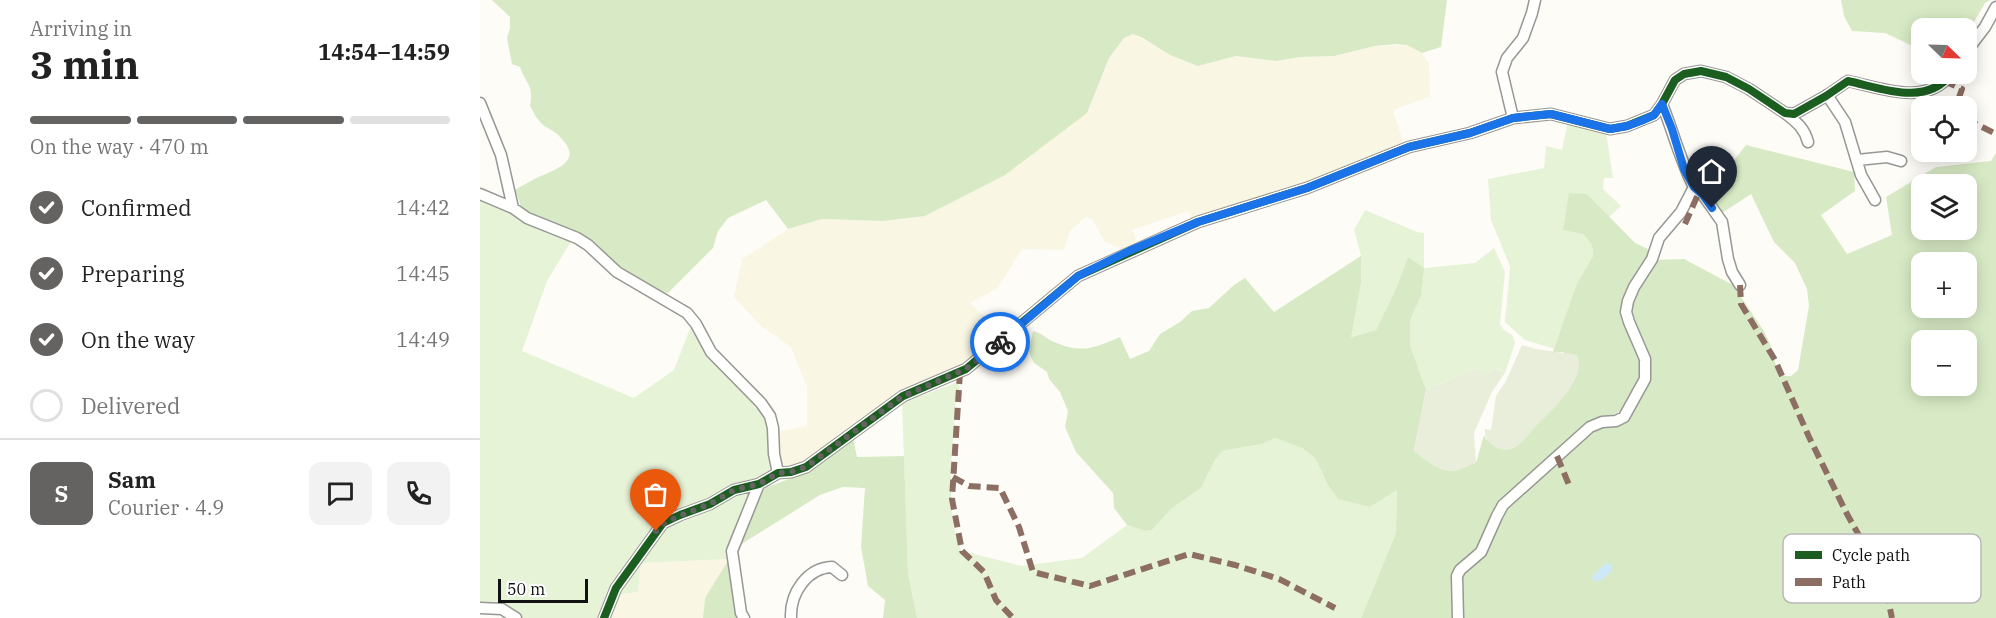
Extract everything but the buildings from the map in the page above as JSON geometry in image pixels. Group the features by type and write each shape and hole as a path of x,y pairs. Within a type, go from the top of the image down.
{"street":[{"path":"1513,118 1502,72 1507,58 1523,38 1535,0"},
{"path":"1977,38 1996,7"},
{"path":"604,618 616,588 663,523 710,504 734,490 759,484 778,473 806,467 903,396 966,369 1078,276 1198,222 1307,188 1409,147 1470,133 1513,118 1551,114 1610,129 1627,126 1654,115 1675,80 1684,74 1701,72 1726,76 1799,123 1805,131 1808,142"},
{"path":"1785,113 1794,114 1848,81 1893,91 1924,93 1939,84"},
{"path":"1827,95 1845,122 1861,175 1875,200"},
{"path":"480,103 501,155 513,208"},
{"path":"1662,104 1684,169 1694,187 1703,195 1722,222 1732,272 1740,285"},
{"path":"1857,160 1887,157 1901,161"},
{"path":"1458,618 1457,576 1460,570 1481,552 1503,505 1590,427 1602,422 1616,421 1628,413 1645,379 1646,367 1643,350 1626,312 1628,301 1652,259 1659,238 1681,212 1694,187"},
{"path":"480,194 513,208 527,218 582,241 617,272 681,309 692,319 711,352 761,403 770,416 778,473"},
{"path":"744,618 741,613 732,551 759,484"},
{"path":"791,618 792,603 800,586 810,574 820,567 832,567 842,575"},
{"path":"480,608 502,609 516,618"}],"shaded area":[{"path":"1133,34 1198,66 1237,56 1276,61 1300,57 1334,56 1375,46 1407,45 1422,53 1429,64 1430,97 1393,110 1404,144 1273,196 1192,220 1188,211 1132,230 1137,241 1122,249 1105,242 1092,219 1086,217 1070,231 1064,250 1022,249 998,288 970,303 1002,333 955,371 930,382 899,390 894,399 806,462 795,467 783,465 778,459 777,432 807,426 807,387 791,347 762,327 734,297 742,259 788,229 822,219 883,221 925,216 1087,113 1109,58 1124,38"},
{"path":"729,559 705,598 703,618 612,618 621,594 638,592 641,563"}],"green space":[{"path":"492,0 1447,0 1441,47 1422,53 1407,45 1397,44 1375,46 1334,56 1300,57 1276,61 1236,56 1198,66 1170,55 1133,34 1124,38 1109,58 1087,113 1005,175 925,216 883,221 822,219 788,229 766,200 728,218 718,231 713,248 668,293 659,292 529,214 521,206 515,190 563,165 570,153 559,136 540,122 530,106 529,85 520,67 512,64 507,38 510,17"},
{"path":"1841,0 1990,0 1985,3 1976,18 1911,18 1911,45 1885,33 1852,31 1844,16"},
{"path":"1568,121 1606,132 1613,178 1604,178 1603,189 1621,206 1609,217 1587,194 1583,234 1592,245 1593,256 1577,283 1555,349 1525,340 1505,322 1510,266 1491,220 1488,179 1544,168 1546,146 1562,150"},
{"path":"1746,145 1854,172 1855,191 1821,215 1847,254 1892,235 1886,197 1911,182 1911,240 1977,240 1977,174 1924,174 1936,167 1991,161 1996,153 1996,618 1460,618 1460,578 1506,506 1592,428 1623,420 1648,380 1629,313 1634,295 1655,260 1684,259 1733,285 1764,331 1779,376 1791,376 1798,370 1809,306 1807,289 1795,263 1774,242 1751,194 1722,213 1709,192"},
{"path":"1569,193 1587,194 1635,243 1650,250 1625,300 1639,349 1642,377 1623,410 1608,417 1500,504 1477,551 1457,568 1454,618 1361,618 1396,533 1397,490 1370,507 1338,499 1328,485 1315,458 1302,448 1275,438 1262,444 1222,451 1201,488 1171,509 1152,530 1145,531 1127,525 1114,508 1113,493 1076,452 1065,427 1068,411 1060,392 1049,379 1047,372 1034,363 1029,351 1033,331 1064,346 1080,349 1095,347 1120,337 1130,359 1149,351 1160,334 1180,322 1192,311 1209,308 1245,278 1274,312 1361,256 1361,283 1351,337 1376,330 1408,257 1424,268 1421,296 1410,320 1410,345 1426,390 1414,451 1432,464 1476,463 1484,435 1487,440 1564,352 1553,352 1577,283 1593,256 1592,245 1583,234 1563,230"},
{"path":"480,197 573,238 547,281 522,351 634,398 674,370 692,323 762,409 769,427 771,472 761,479 710,501 669,516 601,618 519,618 480,606"},
{"path":"1365,210 1424,233 1424,268 1475,263 1494,248 1505,272 1500,324 1513,336 1515,343 1505,373 1495,368 1489,376 1477,368 1426,390 1410,345 1410,319 1421,296 1408,257 1376,330 1350,337 1361,283 1361,256 1354,230"},
{"path":"1522,345 1577,355 1579,364 1572,385 1557,405 1520,444 1504,450 1490,443 1485,429 1491,430 1496,396 1506,381"},
{"path":"1477,368 1489,375 1495,368 1505,373 1492,392 1474,433 1476,463 1456,471 1448,471 1432,464 1414,451 1426,390"},
{"path":"958,382 960,388 956,398 951,499 956,537 962,551 1022,566 1082,558 1127,525 1145,531 1152,530 1171,509 1201,488 1222,451 1262,444 1275,438 1302,448 1315,458 1328,485 1370,507 1397,489 1396,533 1361,618 917,618 908,573 902,403"},
{"path":"853,438 857,457 904,456 908,573 917,618 883,618 885,600 868,586 861,547 865,488 843,487 820,495 737,547 765,488 807,472"},
{"path":"752,488 747,507 729,545 729,559 641,563 638,592 621,594 612,618 607,618 617,591 664,526"},
{"path":"729,559 739,618 703,618 705,598"}],"water":[{"path":"1606,563 1612,565 1611,572 1600,581 1592,579 1593,575"}],"marked path":[{"path":"1951,84 1962,89 1960,96"},
{"path":"1977,124 1996,134"},
{"path":"1685,224 1699,192 1712,178"},
{"path":"1740,285 1741,304 1775,360 1809,437 1858,534"},
{"path":"960,372 952,499 962,551 984,572 996,600 1013,618"},
{"path":"1557,456 1569,485"},
{"path":"953,477 969,486 1000,488 1019,527 1033,572 1090,586 1189,554 1279,579 1335,608"},
{"path":"1889,603 1892,618"}],"cycle path":[{"path":"604,618 616,588 663,523 710,504 734,490 759,484 778,473 806,467 903,396 966,369 1078,276 1198,222 1307,188 1409,147 1470,133 1513,118 1551,114 1610,129 1627,126 1654,115 1675,80 1684,74 1701,71 1726,77 1785,113 1794,114 1848,81 1888,91 1916,93 1941,84"}],"way so far":[{"path":"656,531 667,521 710,504 734,490 759,484 778,473 806,467 903,396 966,369 1000,342"}],"route":[{"path":"1000,342 1078,276 1129,251 1198,222 1307,188 1409,147 1470,133 1513,118 1551,114 1610,129 1627,126 1654,115 1662,104 1684,169 1694,187 1712,208"}]}
